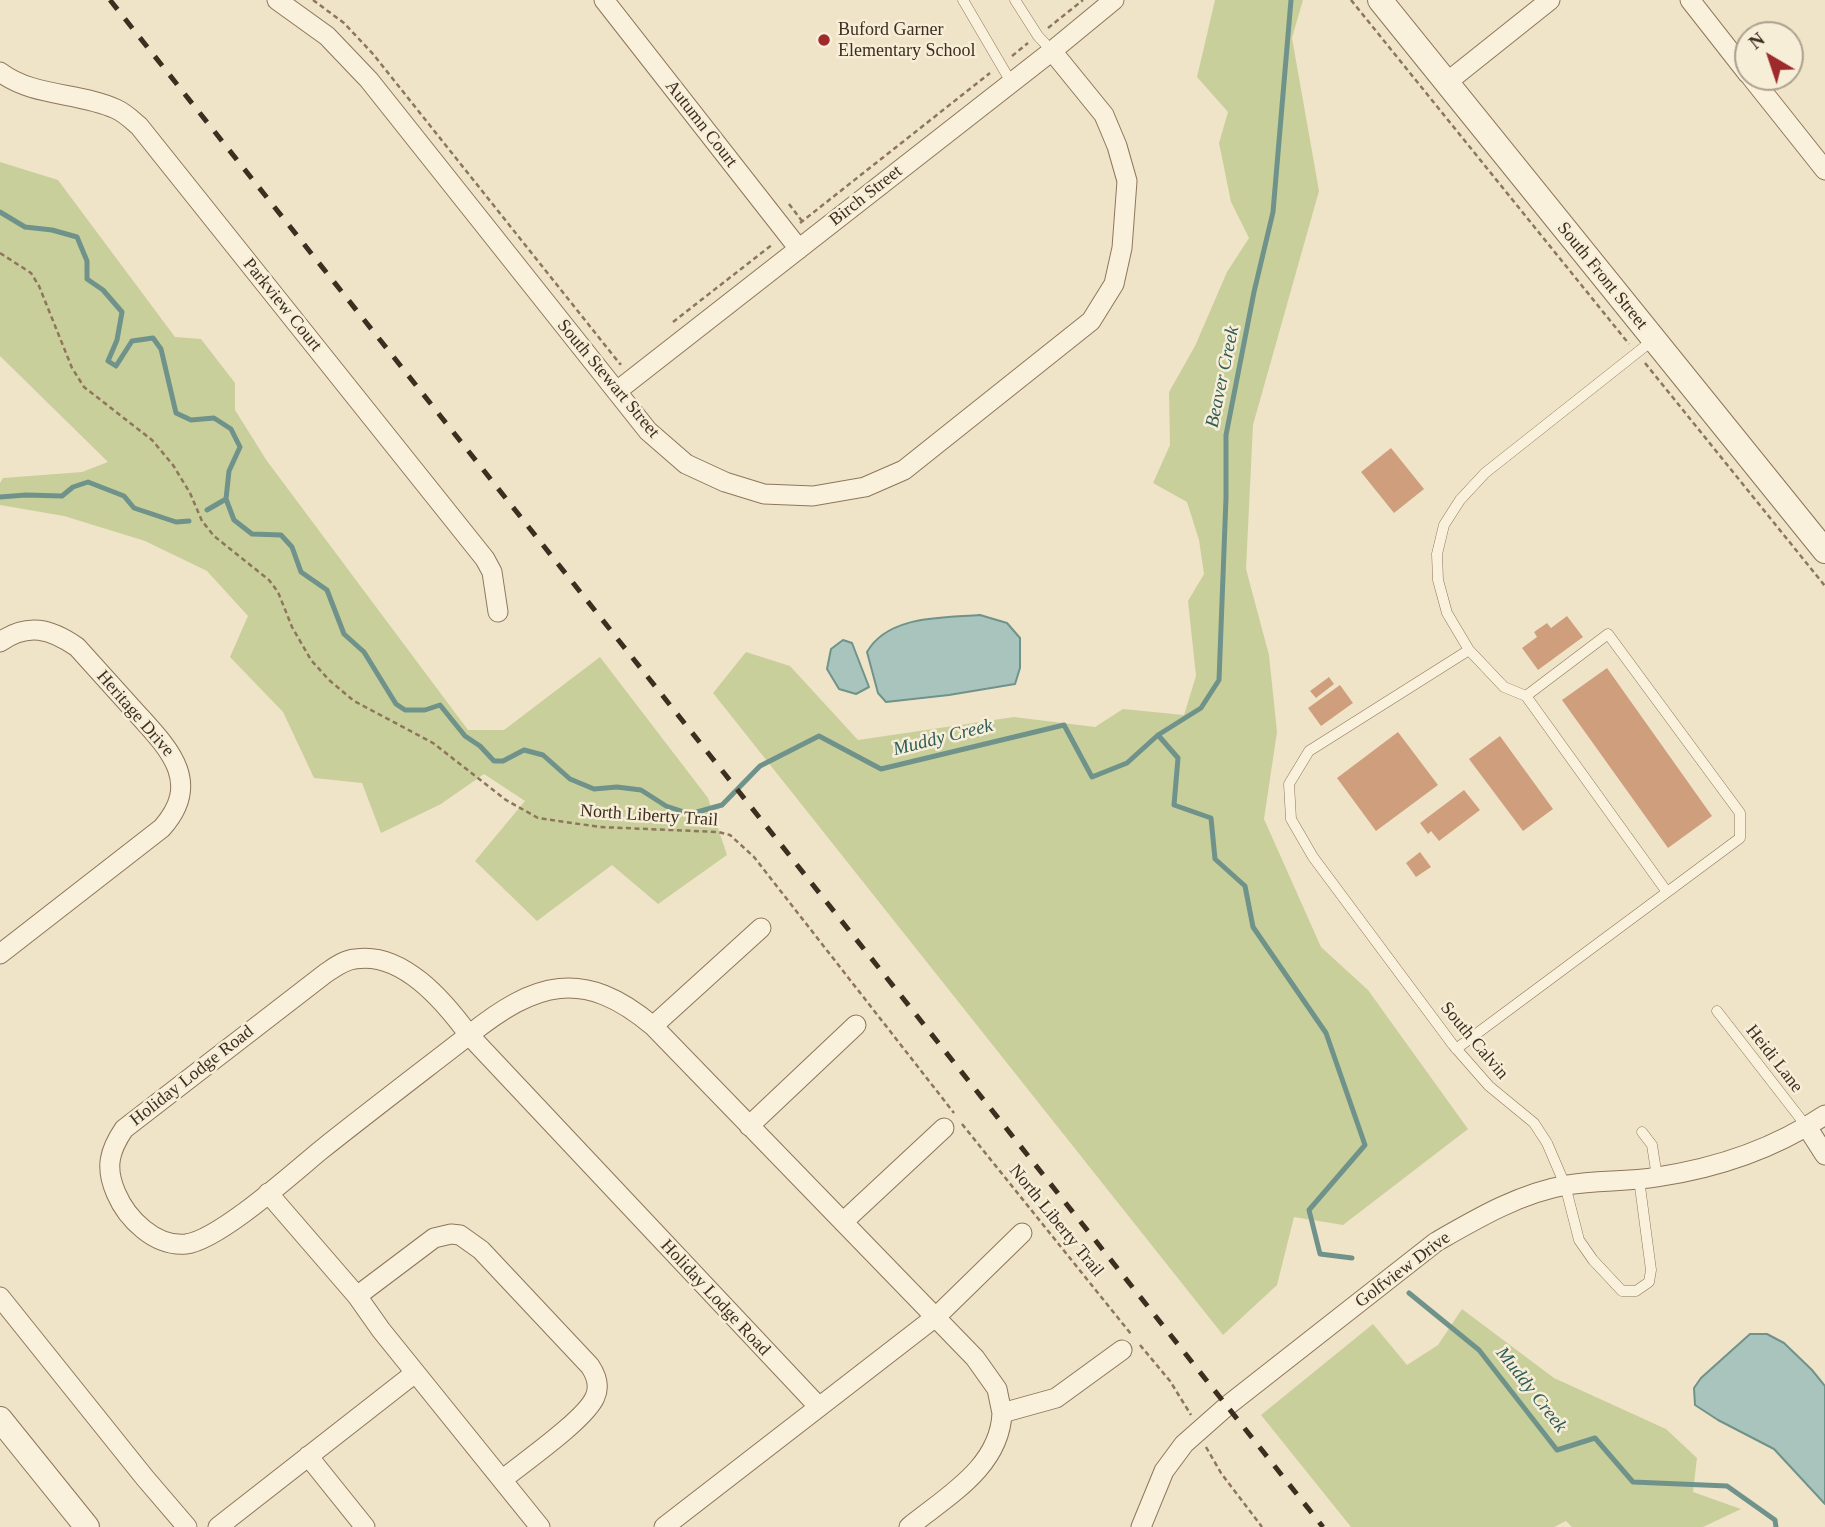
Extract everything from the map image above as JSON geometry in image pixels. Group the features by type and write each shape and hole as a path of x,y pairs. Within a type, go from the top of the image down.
{"street":[{"name":"South Stewart Street","path":"277,0 327,36 369,80 648,431 686,464 725,482 764,494 813,496 864,487 904,470 1091,321 1114,284 1122,248 1127,181 1117,146 1104,116 1052,51"},
{"name":"Autumn Court","path":"604,0 793,241"},
{"name":"Birch Street","path":"617,391 793,241 1011,82 1114,0"},
{"name":"South Front Street","path":"1380,0 1446,83 1643,349 1825,551"},
{"path":"1446,83 1550,0"},
{"path":"1690,0 1734,56"},
{"name":"Parkview Court","path":"0,72 23,85 118,109 139,126 485,559 492,572 498,612"},
{"path":"1762,91 1825,170"},
{"name":"Heritage Drive","path":"0,642 16,633 44,630 60,635 77,647 167,747 180,771 181,786 174,812 162,828 0,954"},
{"path":"653,1026 761,928"},
{"name":"Holiday Lodge Road","path":"819,1407 469,1035 439,1000 391,963 369,958 347,960 326,973 124,1129 113,1145 109,1161 110,1177 127,1213 140,1227 167,1242 185,1244 199,1240 251,1208 469,1035 514,1002 558,988 596,991 633,1009 653,1026 843,1222 988,1374 997,1389 1002,1413"},
{"path":"749,1126 856,1025"},
{"name":"Golfview Drive","path":"1141,1527 1164,1471 1184,1444 1227,1406 1436,1242 1520,1199 1565,1185 1648,1178 1718,1165 1768,1148 1825,1115"},
{"path":"1807,1127 1825,1155"},
{"path":"843,1222 944,1128"},
{"path":"268,1193 357,1296 415,1373 540,1527"},
{"path":"663,1527 933,1317 1022,1233"},
{"path":"357,1296 434,1238 460,1234 481,1250 590,1366 596,1379 597,1392 586,1411 502,1480"},
{"path":"0,1297 187,1527"},
{"path":"909,1527 982,1466 999,1436 1002,1413 1056,1398 1122,1350"},
{"path":"219,1527 415,1373"},
{"path":"0,1419 87,1527"},
{"path":"308,1455 365,1527"}],"lane":[{"path":"963,0 1011,82"},
{"path":"1015,0 1038,36 1052,51"},
{"path":"1643,349 1485,473 1460,500 1444,525 1437,554 1438,580 1447,613 1469,650 1504,687 1526,696 1667,892"},
{"path":"1456,1048 1740,838 1740,813 1608,634 1526,696"},
{"name":"South Calvin","path":"1469,650 1309,751 1289,784 1291,819 1313,857 1456,1048 1489,1086 1534,1123 1547,1143 1565,1185 1579,1240 1592,1260 1622,1291 1636,1291 1649,1282 1651,1270 1648,1178 1653,1145 1642,1132"},
{"name":"Heidi Lane","path":"1717,1011 1807,1127"}],"path":[{"path":"674,322 793,241 802,221 1083,0"},
{"path":"1351,0 1643,349 1825,586"},
{"path":"789,204 802,221"},
{"name":"North Liberty Trail","path":"0,253 31,273 39,286 72,368 84,387 152,440 173,465 202,521 215,536 269,580 278,592 292,627 311,660 346,694 433,743 506,800 538,818 600,827 718,832 730,835 740,842 1170,1381 1220,1473 1262,1527"},
{"path":"620,364 631,356"}],"green space":[{"path":"1215,0 1303,0 1292,38 1319,191 1253,425 1246,569 1269,655 1277,732 1264,819 1321,947 1368,990 1468,1129 1343,1225 1294,1217 1277,1285 1223,1335 713,693 746,652 790,666 858,740 1014,717 1095,727 1123,709 1184,715 1196,676 1188,601 1204,574 1199,540 1187,502 1153,483 1170,445 1169,392 1195,346 1227,272 1249,238 1231,202 1219,143 1228,112 1197,77"},
{"path":"0,162 58,180 175,337 201,339 235,383 235,410 267,461 468,730 504,730 600,657 708,798 727,855 658,904 612,865 537,921 475,861 525,801 484,774 441,804 381,833 362,783 314,778 283,712 230,657 248,616 207,571 145,541 64,516 0,505 0,483 3,478 82,472 108,462 0,356"},
{"path":"1462,1309 1554,1378 1666,1429 1697,1458 1693,1492 1741,1509 1703,1527 1572,1527 1566,1521 1554,1527 1351,1527 1261,1415 1373,1324 1407,1365 1438,1345"}],"water":[{"path":"980,615 1007,623 1020,638 1020,668 1015,684 886,702 878,693 867,652 876,640 888,631 918,621"},
{"path":"843,640 852,643 869,687 856,694 839,689 827,669 831,649"},
{"path":"1750,1334 1767,1334 1784,1343 1825,1386 1825,1504 1774,1449 1695,1405 1694,1388 1701,1378"}],"building":[{"path":"1391,448 1424,489 1394,513 1361,472"},
{"path":"1567,616 1583,637 1538,670 1522,648 1537,637 1534,632 1547,623 1551,628"},
{"path":"1607,668 1712,816 1668,848 1562,700"},
{"path":"1329,677 1334,684 1316,698 1310,691"},
{"path":"1340,685 1353,703 1321,726 1308,708"},
{"path":"1398,732 1438,785 1376,831 1337,778"},
{"path":"1500,736 1553,809 1523,831 1469,759"},
{"path":"1464,790 1480,810 1439,841 1431,831 1428,834 1420,823"},
{"path":"1420,852 1431,867 1416,877 1406,863"}],"waterway":[{"name":"Beaver Creek","path":"1158,735 1201,708 1219,680 1226,435 1273,212 1291,0"},
{"name":"Muddy Creek","path":"0,212 25,227 52,230 77,237 87,261 87,279 103,290 122,312 117,340 108,361 116,366 132,341 153,338 161,349 176,413 191,420 214,418 231,429 240,447 229,471 226,499 234,520 252,534 281,535 292,547 301,572 327,590 344,634 364,652 396,704 405,710 425,710 440,705 465,736 480,746 494,761 503,761 524,750 543,755 570,779 594,789 617,787 641,790 666,806 690,814 722,805 760,766 819,736 881,769 1064,725 1092,777 1127,763 1158,735 1178,758 1174,805 1211,818 1215,859 1245,886 1253,927 1326,1033 1365,1145 1309,1210 1320,1254 1352,1258"},
{"path":"0,497 62,496 73,487 88,482 124,496 134,508 176,522 189,521"},
{"path":"207,510 226,499"},
{"name":"Muddy Creek","path":"1409,1293 1479,1350 1557,1450 1595,1438 1633,1482 1727,1486 1775,1520 1776,1527"}],"railway":[{"path":"110,0 1323,1527"}],"place":[{"name":"Buford Garner Elementary School","path":"824,40"}]}
